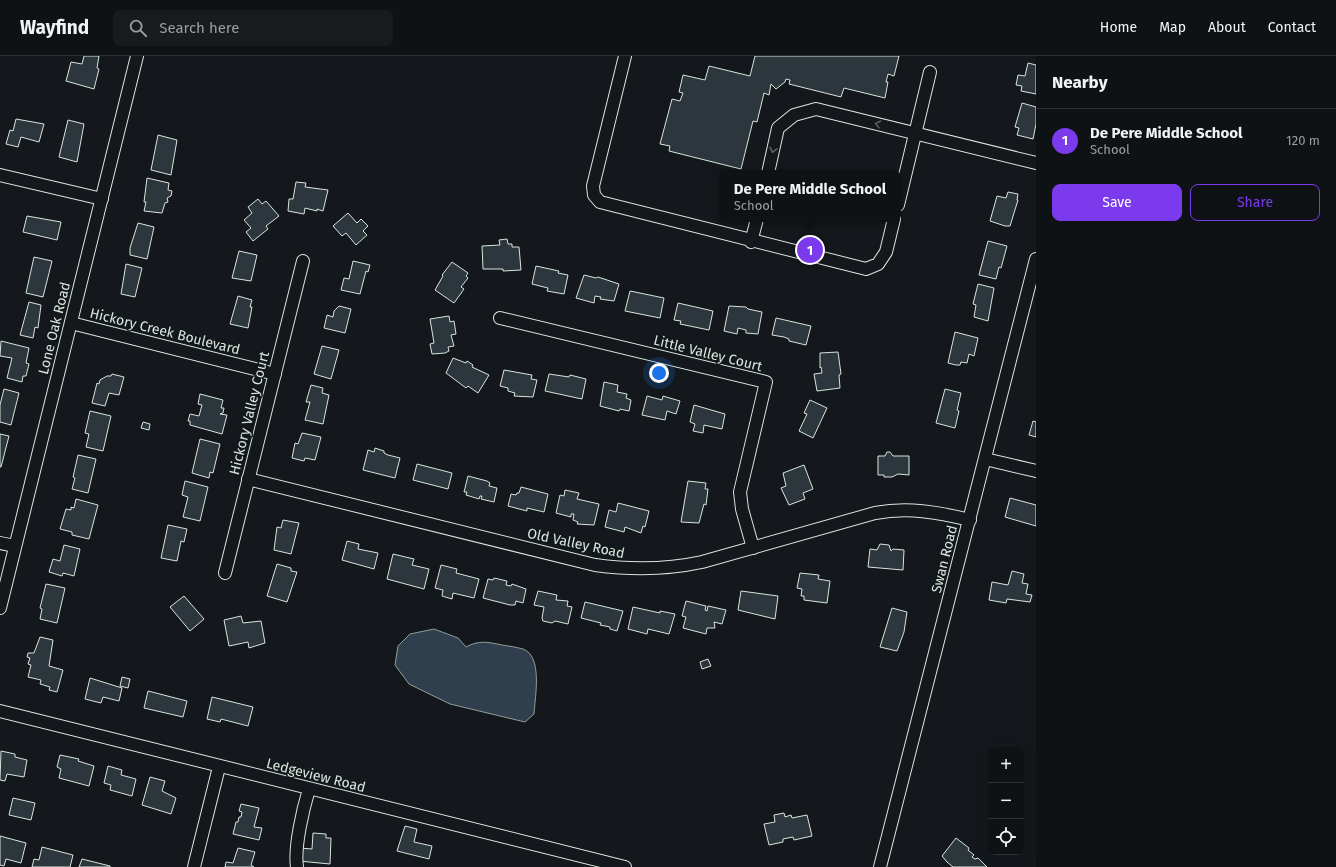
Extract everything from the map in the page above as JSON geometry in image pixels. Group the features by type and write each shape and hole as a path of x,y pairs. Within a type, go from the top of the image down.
{"street":[{"name":"Lone Oak Road","path":"0,608 137,56"},
{"path":"625,56 593,186 594,195 600,202 752,242 866,269 878,264 886,252 893,222"},
{"path":"901,193 930,72"},
{"path":"769,170 778,128 794,115 816,109 1036,163"},
{"path":"0,175 102,199"},
{"path":"752,242 756,222"},
{"name":"Swan Road","path":"880,867 1036,259"},
{"name":"Hickory Valley Court","path":"225,573 303,261"},
{"name":"Little Valley Court","path":"500,318 766,382 740,492 742,509 753,548"},
{"name":"Hickory Creek Boulevard","path":"71,323 275,374"},
{"path":"985,459 1036,471"},
{"name":"Old Valley Road","path":"248,479 595,565 625,569 677,567 702,562 875,513 892,510 931,511 970,520"},
{"path":"0,543 15,546"},
{"name":"Ledgeview Road","path":"0,711 625,867"},
{"path":"194,867 219,766"},
{"path":"297,867 295,858 296,847 310,789"}],"water":[{"path":"434,629 458,638 466,647 479,642 488,642 520,648 529,653 536,668 534,714 525,722 450,704 409,684 395,665 398,646 410,634"}],"building":[{"path":"84,56 99,56 97,68 99,69 94,89 66,81 71,62 82,64"},
{"path":"755,56 899,56 894,76 888,74 885,98 844,88 841,97 789,84 790,80 786,79 785,82 776,89 771,84 769,95 764,93 757,122 753,121 741,169 669,151 670,146 660,144 672,99 680,101 683,93 679,92 683,75 705,80 709,66 750,76"},
{"path":"1028,63 1036,65 1036,94 1021,91 1022,86 1016,85 1018,75 1025,76"},
{"path":"1022,103 1036,107 1036,124 1033,139 1017,135 1019,128 1015,127"},
{"path":"16,119 44,124 39,142 21,137 18,147 6,144 10,130 13,131"},
{"path":"68,120 84,124 77,162 59,157"},
{"path":"158,135 177,140 171,175 151,170"},
{"path":"147,178 169,183 168,190 172,191 171,196 167,198 168,202 165,203 162,213 144,211"},
{"path":"296,182 306,183 305,187 328,190 323,211 305,208 304,214 288,211 289,199 293,199"},
{"path":"1008,192 1018,194 1018,200 1010,226 1005,226 990,221 997,196 1006,198"},
{"path":"258,199 262,204 266,201 279,216 266,226 268,229 253,241 246,232 251,228 244,220 252,213 248,207"},
{"path":"348,213 357,223 361,219 368,226 363,231 367,235 356,245 346,233 342,236 333,226"},
{"path":"27,216 61,222 57,240 23,232"},
{"path":"138,223 154,227 147,259 130,255 130,248"},
{"path":"507,239 508,244 512,244 512,247 519,247 521,270 503,271 503,269 483,269 482,246 500,245 499,240"},
{"path":"988,241 1007,246 1001,268 999,267 996,279 979,275"},
{"path":"239,251 257,255 251,281 232,278"},
{"path":"34,257 52,261 43,297 26,293"},
{"path":"353,261 370,265 368,272 366,271 360,294 341,290 344,278 349,279"},
{"path":"452,262 468,273 466,276 468,278 461,287 464,289 454,303 435,290 443,276 442,275"},
{"path":"126,264 142,268 135,297 121,294"},
{"path":"536,266 559,271 558,273 568,275 564,294 547,291 548,288 532,284"},
{"path":"584,275 596,278 598,277 619,284 614,301 600,299 601,297 595,296 594,303 576,298"},
{"path":"978,284 994,288 988,321 974,317 976,305 973,304"},
{"path":"630,291 664,298 660,318 625,311"},
{"path":"238,296 252,300 248,328 230,324"},
{"path":"29,302 41,305 38,328 35,327 33,338 20,335"},
{"path":"678,303 713,311 709,330 680,324 681,321 674,320"},
{"path":"339,306 351,309 345,333 324,328 327,315 333,317 334,311"},
{"path":"729,306 746,307 748,309 762,312 758,334 746,333 746,330 738,328 737,334 724,331"},
{"path":"449,316 450,322 454,321 456,334 451,335 454,346 448,347 449,351 445,353 432,354 430,344 434,343 430,319"},
{"path":"776,318 811,326 806,345 789,341 789,339 784,337 772,335"},
{"path":"955,332 978,338 974,356 969,354 967,363 961,362 960,365 948,363"},
{"path":"1,341 29,348 26,363 29,364 26,376 23,376 22,382 7,378 12,358 0,356"},
{"path":"322,346 339,350 331,379 314,374"},
{"path":"838,352 841,374 839,375 840,388 817,391 814,374 822,373 821,367 820,368 820,353"},
{"path":"453,358 466,363 467,361 473,365 472,367 489,375 478,393 468,386 466,388 446,373"},
{"path":"504,370 532,375 531,379 537,380 533,397 514,396 515,393 508,391 508,388 500,386"},
{"path":"112,374 124,377 119,395 109,393 105,406 92,403 97,383 99,384 100,380 107,376 111,376"},
{"path":"549,374 569,377 570,375 586,379 582,399 545,391"},
{"path":"604,382 618,385 617,392 627,394 626,398 631,400 629,411 620,409 619,411 600,406"},
{"path":"311,385 323,388 322,393 329,395 323,424 305,420 310,402 306,402"},
{"path":"4,389 19,393 11,425 0,422 0,405"},
{"path":"945,389 961,393 955,428 936,423"},
{"path":"200,394 223,400 221,408 224,408 223,413 220,414 227,415 222,434 190,425 190,421 188,421 190,414 199,416 202,405 198,404"},
{"path":"647,396 662,400 663,396 680,401 676,414 667,411 665,420 642,415"},
{"path":"810,400 827,408 813,438 799,431 807,414 804,413"},
{"path":"694,405 725,414 722,429 704,425 703,433 693,431 695,424 690,422"},
{"path":"90,411 111,416 103,451 86,447 89,434 85,433"},
{"path":"1033,421 1036,422 1036,437 1029,435"},
{"path":"143,422 150,424 149,430 141,428"},
{"path":"302,433 321,437 315,460 305,458 304,461 292,458 295,443 298,444"},
{"path":"0,434 9,436 1,467 0,467"},
{"path":"200,439 220,444 213,473 210,472 209,478 192,473"},
{"path":"375,448 384,451 384,453 388,455 400,458 395,478 363,470 368,450 374,452"},
{"path":"887,452 890,452 893,456 909,456 909,475 898,474 892,477 884,477 884,475 878,475 878,456 885,456"},
{"path":"78,455 96,459 88,493 72,489"},
{"path":"417,464 452,473 448,489 413,480"},
{"path":"804,465 813,489 803,493 805,499 789,505 781,488 786,486 783,473"},
{"path":"468,476 487,481 490,483 489,486 497,488 494,502 481,499 482,496 480,496 479,499 466,495 467,492 464,492"},
{"path":"185,481 208,487 200,521 183,517 188,497 182,495"},
{"path":"688,481 706,483 705,489 708,489 706,505 704,504 699,523 681,522"},
{"path":"521,487 548,494 544,512 527,508 527,511 508,506 511,494 516,495 519,493"},
{"path":"565,490 579,493 577,499 599,504 594,525 577,524 578,522 573,520 574,514 571,514 571,517 556,513 560,495 564,496"},
{"path":"1010,498 1036,505 1036,526 1005,517"},
{"path":"76,499 98,505 89,539 72,535 72,532 60,529 66,509 71,510 71,507 74,508"},
{"path":"618,503 649,511 645,527 643,526 641,533 625,527 624,532 605,527 609,510 616,512"},
{"path":"283,520 299,523 291,554 274,550 277,527 281,528"},
{"path":"168,525 187,529 184,542 181,541 177,561 161,558"},
{"path":"347,541 359,544 358,549 378,553 374,569 342,560"},
{"path":"880,544 889,545 891,551 893,549 904,550 903,570 868,567 870,549 877,550"},
{"path":"64,545 80,549 74,576 63,573 62,576 49,572 53,559 60,561"},
{"path":"393,554 414,559 412,565 429,569 424,589 387,579"},
{"path":"277,564 291,568 291,571 297,572 287,602 267,596"},
{"path":"441,565 457,569 456,573 479,579 474,598 453,593 452,599 442,596 443,590 435,588"},
{"path":"1012,571 1024,574 1022,583 1028,584 1026,594 1032,595 1030,602 1007,599 1006,603 989,600 992,582 1008,585"},
{"path":"800,573 819,575 818,579 830,581 827,603 804,600 804,596 801,596 802,589 797,588"},
{"path":"494,578 507,581 506,585 511,586 512,584 526,589 523,603 516,601 515,605 510,605 483,598 488,579 493,580"},
{"path":"46,584 65,588 57,623 40,619 42,609 40,608"},
{"path":"538,591 557,595 556,600 568,601 567,606 572,607 568,624 555,621 552,623 543,621 542,618 544,607 534,605"},
{"path":"741,591 778,596 775,619 738,610"},
{"path":"184,596 204,619 190,631 170,607"},
{"path":"686,601 706,606 705,610 707,611 708,606 726,610 722,624 714,622 715,628 707,628 706,634 683,628 686,617 682,616"},
{"path":"585,602 623,611 617,631 610,629 610,627 600,625 601,623 581,618"},
{"path":"633,607 660,613 660,611 675,614 669,634 648,629 647,634 628,629"},
{"path":"892,608 907,612 904,632 897,651 880,647"},
{"path":"241,616 243,623 261,621 265,643 249,648 248,642 229,646 224,620"},
{"path":"40,637 53,640 49,666 63,670 57,692 49,690 50,687 40,684 41,680 28,677 31,665 28,664 30,658 27,657 28,653 34,653"},
{"path":"708,659 711,666 702,669 700,662"},
{"path":"122,677 130,679 128,688 120,686"},
{"path":"90,678 122,688 119,701 103,697 101,703 85,699"},
{"path":"148,691 187,701 183,717 144,708"},
{"path":"212,697 253,707 248,726 221,719 220,722 207,719"},
{"path":"1,751 15,754 15,757 27,760 24,777 7,774 5,781 0,780"},
{"path":"60,755 79,759 78,761 94,766 89,786 59,778 61,769 57,767"},
{"path":"108,766 122,770 121,775 136,779 132,796 110,790 111,785 104,783"},
{"path":"150,777 165,781 162,791 176,798 171,814 142,805"},
{"path":"13,798 35,803 31,820 9,815"},
{"path":"241,804 259,808 254,827 262,828 259,840 233,834 236,822 238,822 239,817 241,817 242,812 239,811"},
{"path":"784,813 785,817 791,815 792,818 807,815 812,836 794,840 793,837 783,839 783,842 769,845 764,824 775,822 774,815"},
{"path":"405,826 417,829 414,842 432,846 429,859 397,851"},
{"path":"313,833 326,834 326,838 331,838 330,864 299,861 300,848 312,849"},
{"path":"0,836 26,843 21,863 6,859 4,866 0,865"},
{"path":"956,838 969,848 968,850 974,855 972,857 975,859 978,858 987,867 953,867 947,862 942,856"},
{"path":"42,847 73,855 70,867 32,867 34,859 39,860"},
{"path":"238,848 255,852 251,865 254,867 225,867 226,862 233,863"},
{"path":"82,859 110,866 110,867 79,867"}],"place":[{"name":"De Pere Middle School","path":"810,250"}]}
